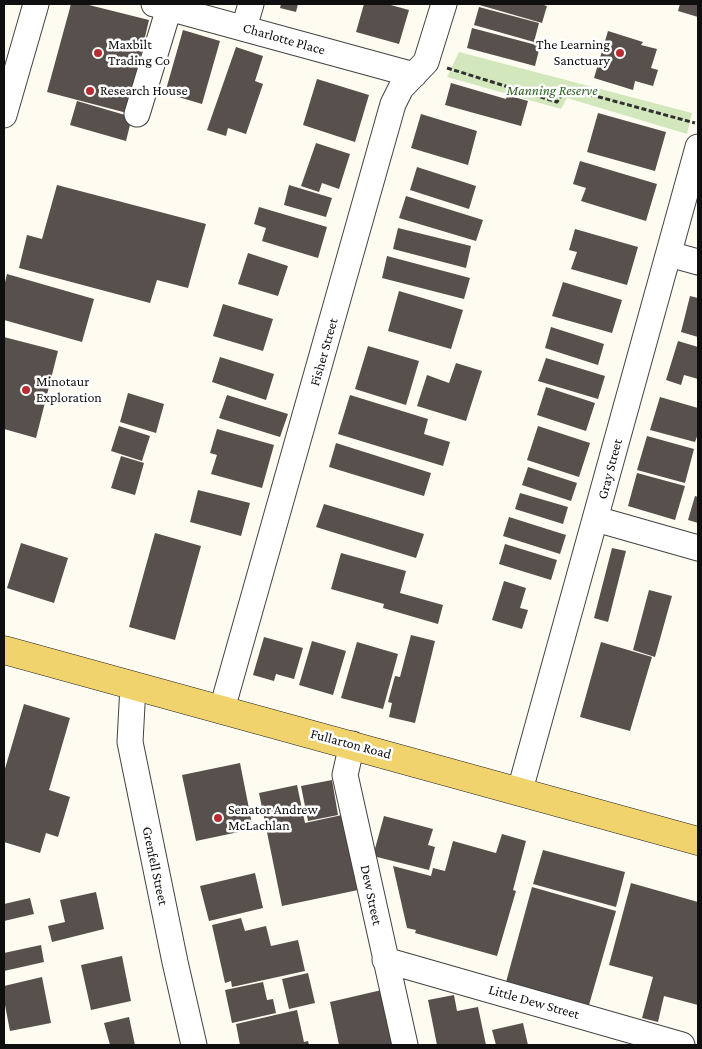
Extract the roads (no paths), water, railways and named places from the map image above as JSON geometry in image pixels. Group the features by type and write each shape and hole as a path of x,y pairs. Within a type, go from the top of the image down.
{"main road":[{"name":"Fullarton Road","path":"4,650 520,790 698,841"}],"street":[{"path":"4,116 36,4"},
{"path":"244,28 251,4"},
{"name":"Fisher Street","path":"222,709 393,104 401,88 420,69 444,4"},
{"path":"137,114 161,6"},
{"name":"Charlotte Place","path":"161,6 244,28 420,69"},
{"name":"Gray Street","path":"520,790 698,147"},
{"path":"669,254 698,262"},
{"path":"596,519 698,548"},
{"name":"Grenfell Street","path":"133,686 130,742 194,1045"},
{"name":"Dew Street","path":"352,744 345,775 404,1045"},
{"name":"Little Dew Street","path":"385,960 682,1045"}],"place":[{"name":"Maxbilt Trading Co","path":"98,53"},
{"name":"The Learning Sanctuary","path":"620,53"},
{"name":"Research House","path":"90,91"},
{"name":"Minotaur Exploration","path":"26,390"},
{"name":"Senator Andrew McLachlan","path":"218,818"}],"park label":[{"name":"Manning Reserve","path":"552,91"}]}
